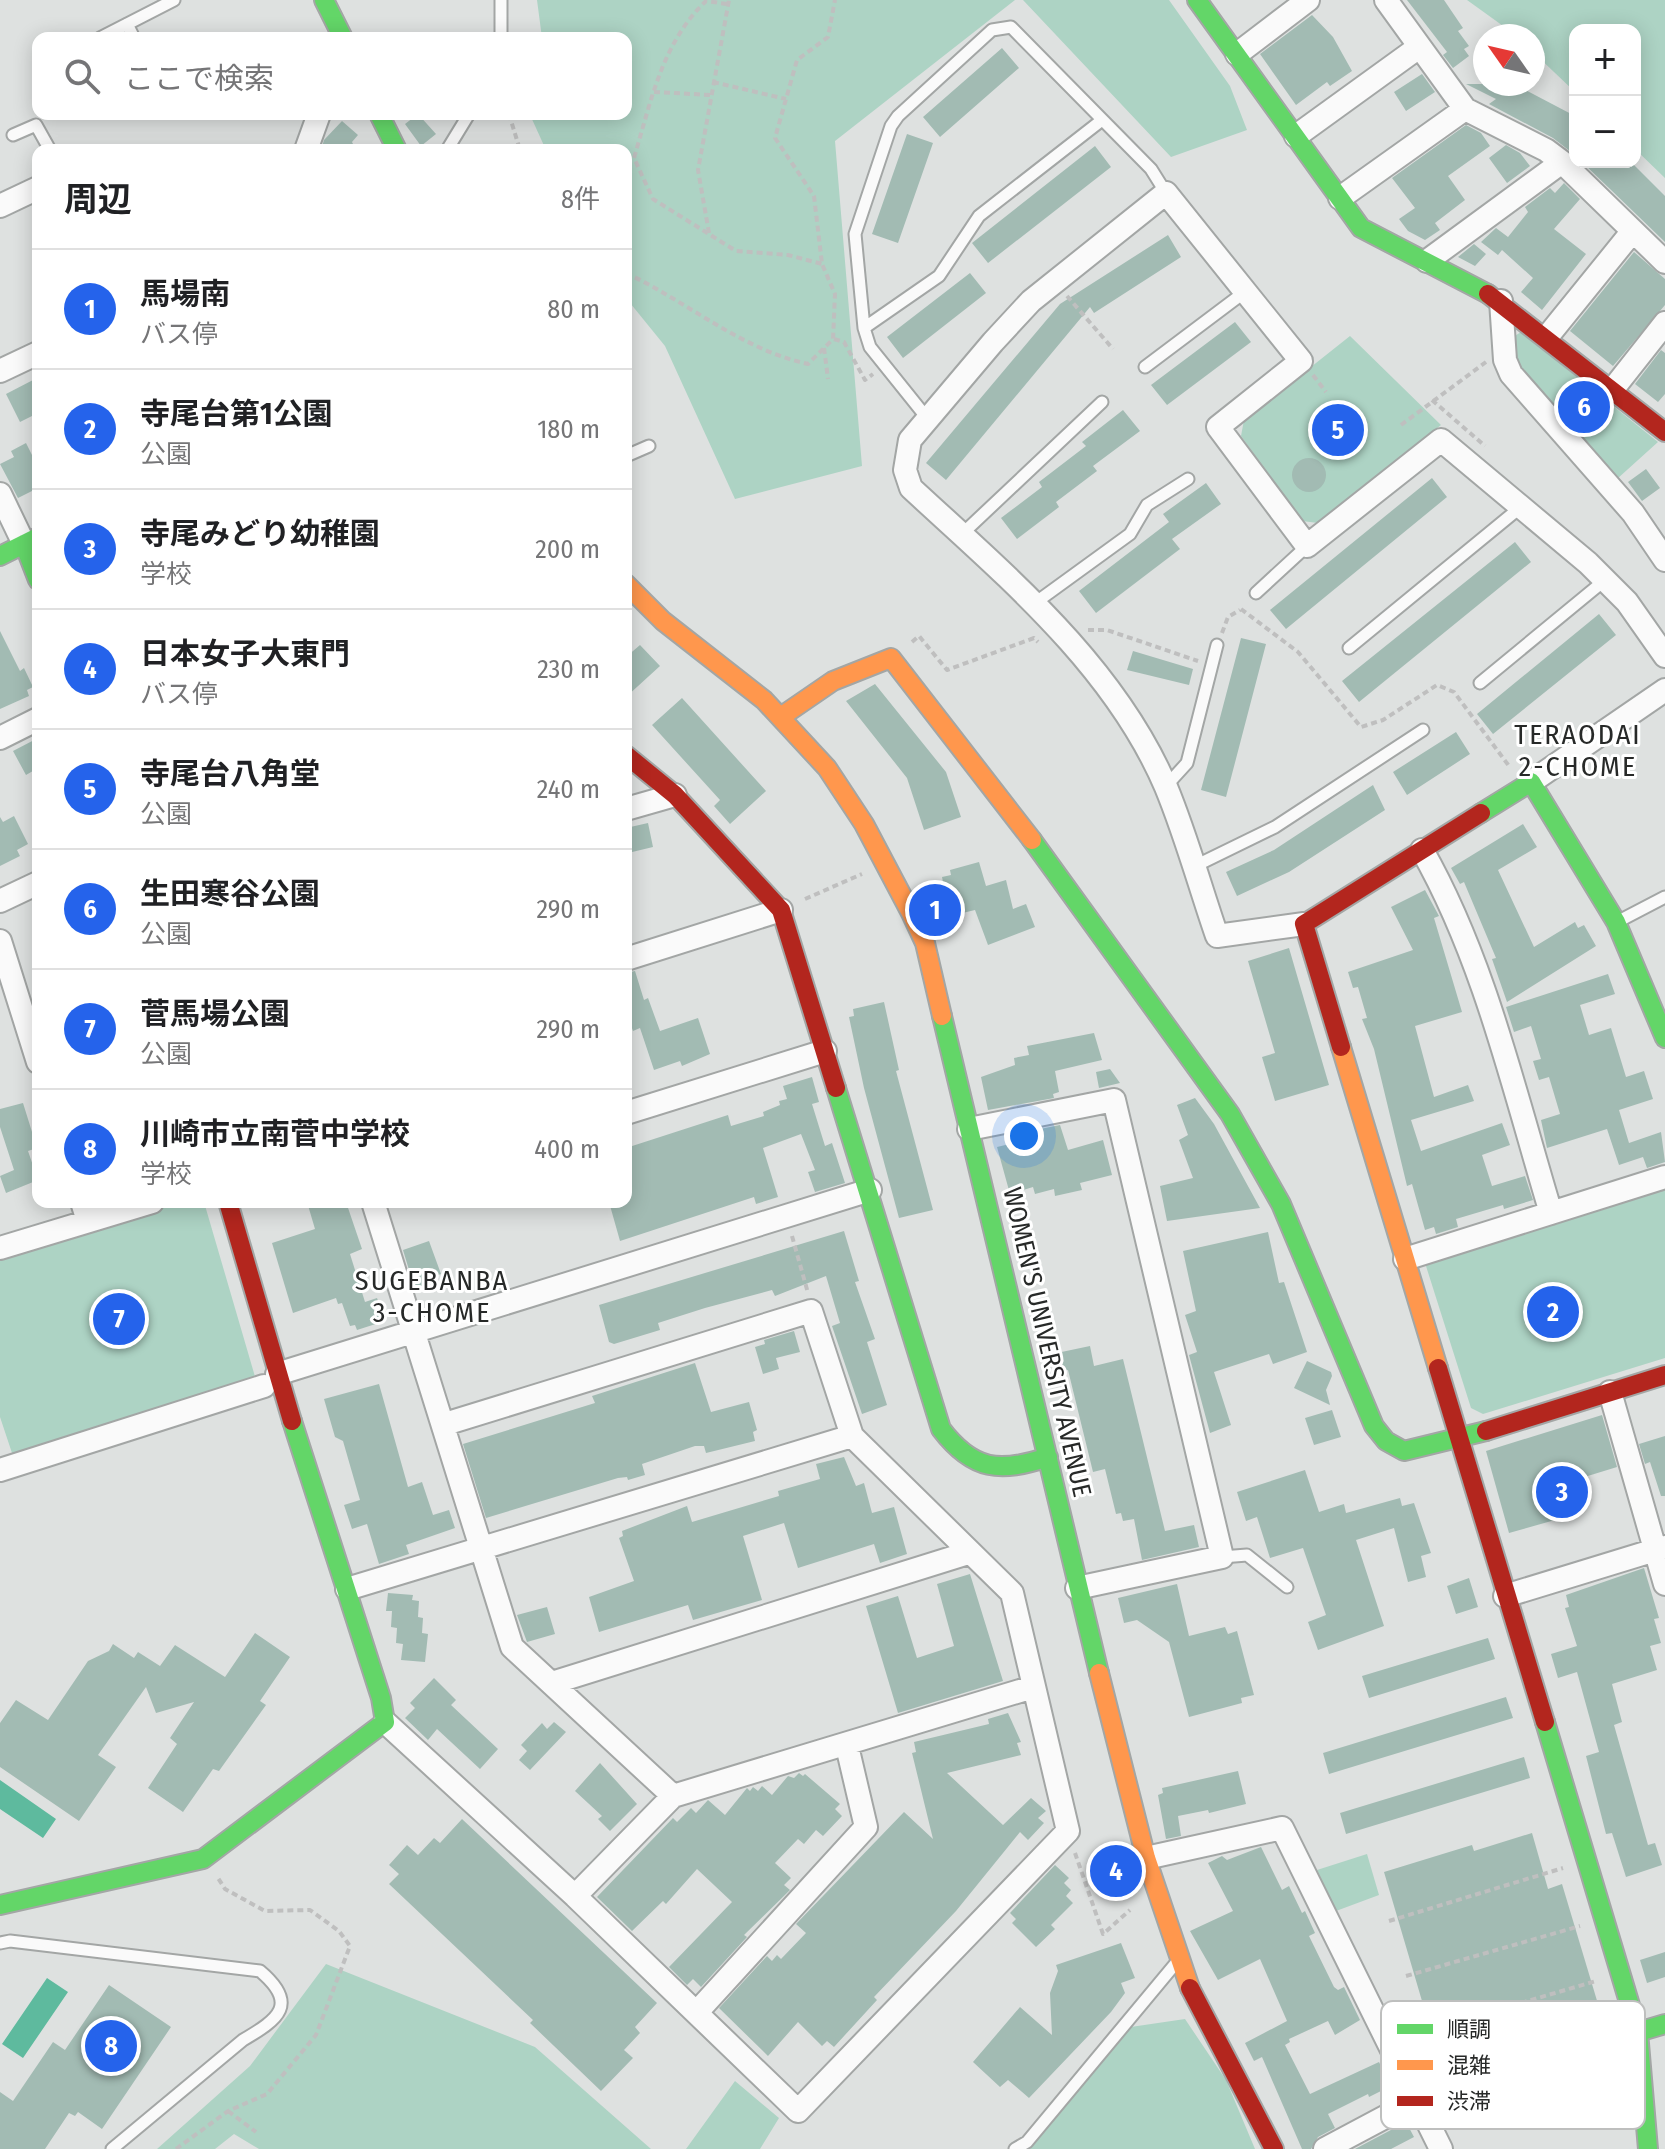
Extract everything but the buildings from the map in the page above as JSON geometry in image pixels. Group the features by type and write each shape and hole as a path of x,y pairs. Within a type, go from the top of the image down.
{"street":[{"path":"1197,0 1361,228 1501,301 1665,432"},
{"path":"1237,54 1308,0"},
{"path":"1386,0 1465,109 1546,150 1562,162 1665,262"},
{"path":"334,3 341,32"},
{"path":"1296,136 1419,47"},
{"path":"1340,198 1465,109"},
{"path":"308,144 317,120"},
{"path":"382,120 394,144"},
{"path":"1427,261 1562,162"},
{"path":"0,206 32,191"},
{"path":"1665,656 1627,602 1605,580 1522,505 1441,440 1307,546 1218,427 1301,361 1166,193 1019,312 910,440 905,470 911,488 1061,629 1129,721 1166,786 1217,936 1304,924 1422,850 1523,778 1665,690"},
{"path":"1547,337 1632,232"},
{"path":"1501,301 1505,360 1522,388 1633,513 1665,560"},
{"path":"1613,389 1665,323"},
{"path":"0,371 32,356"},
{"path":"0,494 31,541 0,556"},
{"name":"WOMEN'S UNIVERSITY AVENUE","path":"632,591 651,614 782,716 833,777 863,820 890,868 925,943 1077,1588 1146,1858 1178,1960 1201,2012 1274,2149"},
{"path":"782,716 807,693 838,677 891,658 1038,848 1230,1114 1281,1204 1374,1426 1386,1441 1404,1451 1461,1438 1665,1375"},
{"path":"0,738 32,722"},
{"path":"632,760 675,795 781,910 870,1190 941,1429 955,1451 972,1462 994,1468 1025,1465 1048,1457"},
{"path":"1523,778 1616,922 1663,1024"},
{"path":"632,807 675,795"},
{"path":"1422,850 1449,899 1477,970 1551,1213"},
{"path":"0,901 32,886"},
{"path":"632,957 781,910"},
{"path":"1304,924 1629,2001"},
{"path":"0,941 32,1043"},
{"path":"632,1111 825,1051"},
{"path":"969,1129 1114,1100 1222,1557 1077,1588"},
{"path":"1405,1259 1665,1177"},
{"path":"4,1463 870,1190"},
{"path":"0,1248 85,1212 112,1208"},
{"path":"229,1208 270,1380 347,1589 381,1698 385,1722 575,1896 798,2111 1068,1831 1012,1593 852,1436 811,1311 445,1424"},
{"path":"375,1208 412,1333 445,1424 512,1647 673,1796"},
{"path":"1610,1392 1660,1549 1665,1584"},
{"path":"347,1589 852,1436"},
{"path":"1505,1596 1660,1549"},
{"path":"552,1683 968,1553"},
{"path":"575,1896 673,1796 847,1746 1033,1687"},
{"path":"0,1905 203,1859 385,1722"},
{"path":"697,2012 866,1827 847,1746"},
{"path":"1146,1858 1282,1828 1381,2027"},
{"path":"1645,2030 1665,2024"},
{"path":"1645,2114 1648,2149"},
{"path":"1325,2149 1381,2119"},
{"path":"1431,2129 1441,2149"}],"lane":[{"path":"112,32 174,0"},
{"path":"501,0 501,32"},
{"path":"127,24 131,32"},
{"path":"927,418 870,347 864,328 855,234 891,126 992,30 1011,27 1022,36 1151,169 1166,193"},
{"path":"451,144 465,120"},
{"path":"864,328 939,276 979,216 1102,120"},
{"path":"13,135 36,125 47,144"},
{"path":"1145,367 1246,291"},
{"path":"961,535 1102,402"},
{"path":"632,453 649,446"},
{"path":"1035,603 1130,534 1147,505 1188,479"},
{"path":"1349,648 1522,505"},
{"path":"1256,593 1307,546"},
{"path":"1480,683 1605,580"},
{"path":"1166,786 1187,763 1217,645"},
{"path":"1193,868 1275,827 1423,730"},
{"path":"1616,922 1665,897"},
{"path":"1222,1557 1247,1555 1287,1587"},
{"path":"0,1943 10,1941 260,1971 277,1985 283,1997 281,2012 267,2026 243,2040 112,2149"},
{"path":"1015,2149 1027,2142 1178,1960"}],"path":[{"path":"632,276 664,291 710,324 777,357 808,364 833,339 835,294 822,264 814,196 775,138 797,60 828,37 835,0"},
{"path":"710,235 698,170 728,2 706,1 687,19 663,61 634,158 653,199 710,235 736,251 788,255 822,264"},
{"path":"713,82 786,99"},
{"path":"654,92 711,95"},
{"path":"511,120 518,144"},
{"path":"1054,283 1113,349"},
{"path":"833,339 844,342 865,380 885,366"},
{"path":"824,348 828,379"},
{"path":"1401,425 1495,356 1505,360"},
{"path":"1217,645 1228,617 1256,593"},
{"path":"1241,609 1298,652 1361,727 1383,720 1437,685 1454,692 1523,778"},
{"path":"1061,629 1107,630 1213,666"},
{"path":"891,658 919,636 947,670 1034,638 1042,645"},
{"path":"781,910 862,874"},
{"path":"792,1233 811,1311"},
{"path":"1068,1831 1103,1934 1130,1910"},
{"path":"1389,1921 1572,1865"},
{"path":"176,2149 228,2111 267,2094 316,2035 350,1946 339,1931 310,1910 265,1911 225,1889 210,1868"},
{"path":"1406,1976 1590,1923"},
{"path":"1527,2001 1606,1978"},
{"path":"228,2111 256,2132"}],"shaded area":[{"path":"537,0 1015,0 835,141 862,466 735,499 665,346 632,305 632,144 543,144 532,120 632,120 632,32 541,32"},
{"path":"1023,0 1169,0 1230,86 1247,130 1171,157"},
{"path":"1467,0 1665,0 1665,178 1641,155 1641,24 1569,24 1569,86 1545,63 1545,24 1500,24"},
{"path":"1521,332 1658,442 1617,479 1522,372 1510,339"},
{"path":"1350,336 1441,425 1318,523 1302,521 1241,436 1244,420"},
{"path":"1665,1188 1665,1358 1483,1414 1471,1408 1426,1266 1430,1260"},
{"path":"162,1208 206,1208 256,1380 13,1456 0,1417 0,1257"},
{"path":"0,1780 56,1819 43,1838 0,1809"},
{"path":"1367,1854 1379,1895 1336,1911 1317,1870"},
{"path":"326,1964 535,2047 651,2149 259,2149 234,2134 215,2149 157,2149 250,2066"},
{"path":"47,1978 68,1992 23,2058 2,2044"},
{"path":"1185,2019 1226,2080 1255,2149 1030,2149 1045,2117 1124,2028"},
{"path":"735,2081 779,2118 760,2149 686,2149"}],"traffic: fast":[{"path":"324,0 340,32"},
{"path":"1197,0 1361,228 1488,294"},
{"path":"382,120 394,144"},
{"path":"0,556 32,540"},
{"path":"24,544 32,565"},
{"path":"1481,813 1531,782 1616,922 1665,1038"},
{"path":"1032,840 1230,1114 1281,1204 1374,1426 1386,1441 1404,1451 1486,1431"},
{"path":"942,1016 1099,1673"},
{"path":"836,1088 941,1429 964,1453 988,1465 1016,1465 1048,1457"},
{"path":"0,1905 203,1859 385,1722 381,1698 292,1421"},
{"path":"1545,1722 1629,2001"},
{"path":"1645,2030 1665,2024"},
{"path":"1645,2114 1648,2149"}],"traffic: slow":[{"path":"632,590 663,621 764,700 827,768 864,824 925,943 942,1016"},
{"path":"782,716 833,681 891,658 1032,840"},
{"path":"1341,1047 1438,1368"},
{"path":"1099,1673 1146,1858 1190,1988"}],"traffic: jam":[{"path":"1488,294 1665,432"},
{"path":"632,760 675,795 781,910 836,1088"},
{"path":"1341,1047 1304,924 1481,813"},
{"path":"230,1208 292,1421"},
{"path":"1438,1368 1545,1722"},
{"path":"1486,1431 1665,1375"},
{"path":"1190,1988 1274,2149"}],"place":[{"name":"生田寒谷公園","path":"1584,407"},
{"name":"寺尾台八角堂","path":"1338,430"},
{"name":"馬場南","path":"935,910"},
{"name":"寺尾台第1公園","path":"1553,1312"},
{"name":"菅馬場公園","path":"119,1319"},
{"name":"寺尾みどり幼稚園","path":"1562,1492"},
{"name":"日本女子大東門","path":"1116,1871"},
{"name":"川崎市立南菅中学校","path":"111,2046"}],"district":[{"name":"TERAODAI 2-CHOME","path":"1578,750"},
{"name":"SUGEBANBA 3-CHOME","path":"432,1296"}]}
